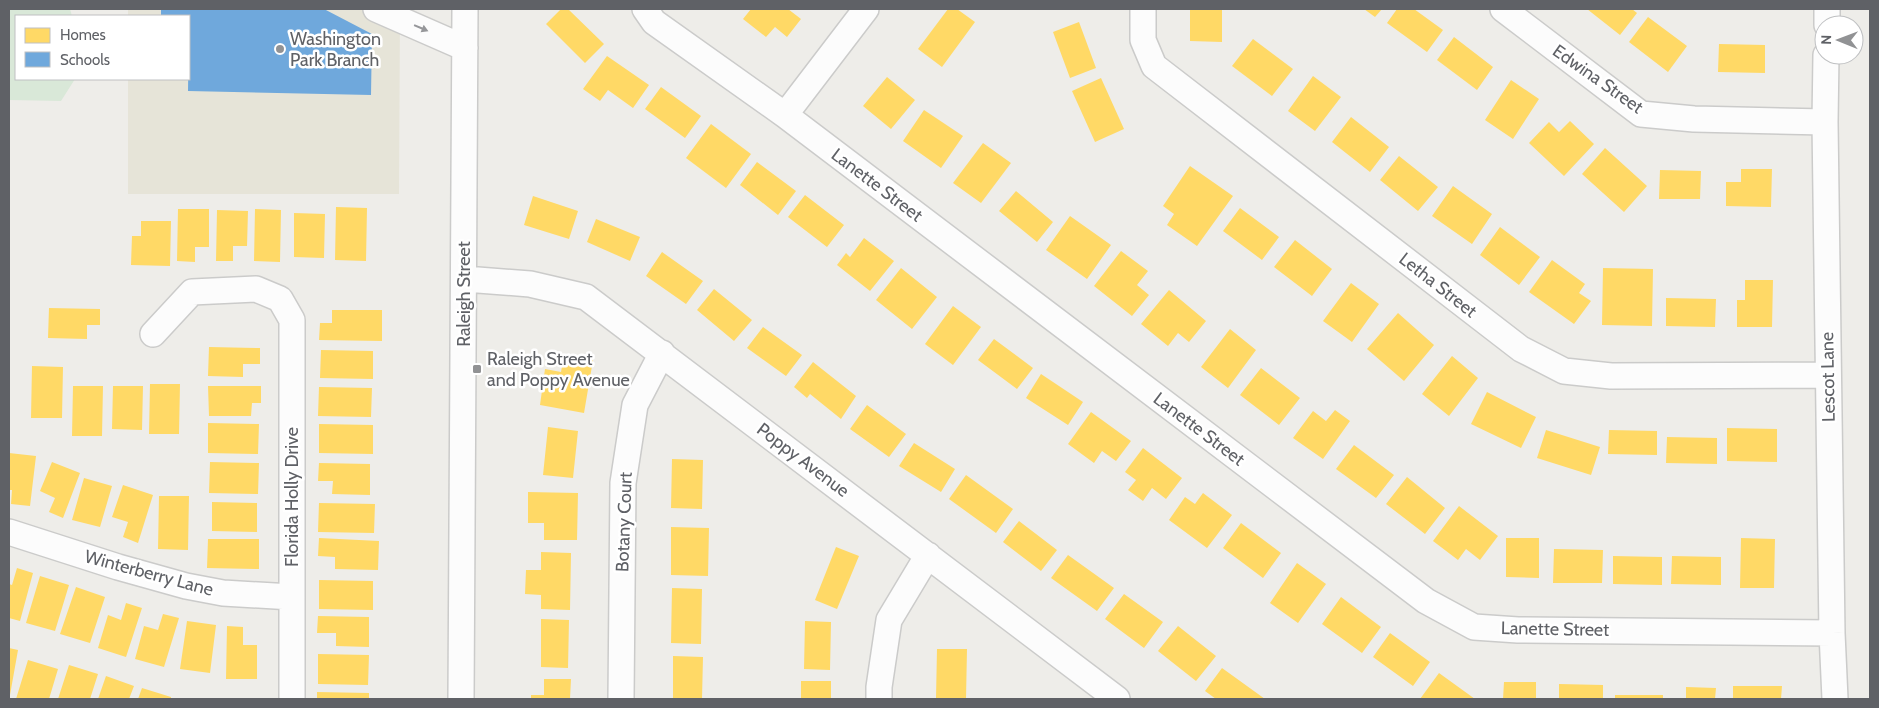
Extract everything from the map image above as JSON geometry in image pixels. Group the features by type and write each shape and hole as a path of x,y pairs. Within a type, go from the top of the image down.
{"street":[{"path":"376,9 465,48"},
{"name":"Raleigh Street","path":"461,699 465,279 465,9"},
{"name":"Lanette Street","path":"645,9 654,22 784,115 1426,601 1474,627 1518,630 1832,633"},
{"path":"784,115 866,9"},
{"name":"Letha Street","path":"1143,9 1143,40 1154,66 1521,349 1564,371 1611,376 1828,375"},
{"name":"Edwina Street","path":"1503,9 1641,114 1694,119 1825,122"},
{"name":"Lescot Lane","path":"1826,65 1828,375 1832,633 1835,699"},
{"name":"Poppy Avenue","path":"465,279 530,284 586,297 1117,699"},
{"name":"Florida Holly Drive","path":"153,334 192,292 256,289 280,299 292,320 292,699"},
{"name":"Botany Court","path":"621,699 623,483 634,405 662,353"},
{"name":"Winterberry Lane","path":"9,532 118,567 186,586 223,592 292,597"},
{"path":"879,699 879,687 889,620 928,555"}],"shaded area":[{"path":"128,9 400,9 399,194 128,194 128,80 190,80 190,15 128,15"}],"green space":[{"path":"9,9 70,9 72,15 15,15 15,80 74,80 61,101 9,100"}],"building: Homes":[{"path":"561,9 568,9 604,44 585,63 546,24"},
{"path":"751,9 788,9 801,19 787,37 775,27 766,37 743,19"},
{"path":"948,9 957,9 975,22 942,67 918,49"},
{"path":"1190,9 1222,9 1222,42 1190,41"},
{"path":"1364,9 1382,9 1375,17"},
{"path":"1397,9 1414,9 1443,30 1427,52 1387,23"},
{"path":"1587,9 1632,9 1637,13 1620,35"},
{"path":"1648,17 1687,46 1668,72 1629,42"},
{"path":"1079,22 1096,68 1070,78 1053,32"},
{"path":"1454,37 1493,67 1477,90 1437,60"},
{"path":"1253,39 1293,69 1272,96 1232,66"},
{"path":"1719,44 1765,45 1765,73 1718,72"},
{"path":"607,56 649,85 633,108 608,90 600,101 583,89"},
{"path":"1313,76 1341,97 1315,131 1288,111"},
{"path":"887,77 915,100 891,129 863,106"},
{"path":"1101,78 1124,129 1095,142 1072,91"},
{"path":"1511,80 1539,99 1513,139 1485,120"},
{"path":"661,87 701,116 685,138 645,109"},
{"path":"924,110 963,136 941,168 903,141"},
{"path":"1351,117 1389,147 1370,172 1332,142"},
{"path":"1570,121 1594,144 1564,176 1529,143 1549,122 1559,132"},
{"path":"711,124 751,154 726,188 686,158"},
{"path":"983,143 1011,163 981,203 953,183"},
{"path":"1605,148 1647,186 1624,212 1582,174"},
{"path":"1399,156 1438,187 1418,211 1380,180"},
{"path":"757,162 796,191 778,215 740,185"},
{"path":"1190,166 1233,196 1197,246 1167,225 1174,214 1163,206"},
{"path":"1741,169 1772,169 1771,207 1726,206 1726,182 1741,182"},
{"path":"1660,170 1701,171 1700,199 1659,199"},
{"path":"1453,186 1492,214 1472,244 1432,216"},
{"path":"1016,191 1053,222 1037,242 999,211"},
{"path":"805,195 844,225 827,247 788,217"},
{"path":"533,196 578,211 569,239 524,225"},
{"path":"336,207 367,208 366,261 335,260"},
{"path":"1240,208 1279,237 1262,260 1223,231"},
{"path":"178,209 209,209 209,247 195,247 195,262 177,261"},
{"path":"255,209 281,210 280,262 254,261"},
{"path":"217,210 248,211 247,246 233,246 233,261 216,261"},
{"path":"294,213 325,214 324,258 294,257"},
{"path":"1070,216 1111,245 1087,279 1046,250"},
{"path":"596,219 640,237 630,261 587,242"},
{"path":"141,221 171,221 170,266 131,265 132,236 141,236"},
{"path":"1500,227 1540,257 1519,285 1480,255"},
{"path":"864,238 894,261 870,291 837,265 846,253 850,257"},
{"path":"1295,240 1332,269 1312,296 1274,267"},
{"path":"1121,251 1148,271 1137,285 1149,295 1132,316 1094,286"},
{"path":"662,252 703,281 686,304 646,276"},
{"path":"1552,260 1585,284 1579,293 1591,301 1574,324 1529,292"},
{"path":"901,268 937,297 912,329 876,300"},
{"path":"1603,268 1653,269 1652,326 1602,325"},
{"path":"1745,280 1773,280 1772,327 1737,327 1737,300 1745,300"},
{"path":"1351,283 1379,304 1352,342 1323,321"},
{"path":"714,289 752,320 734,341 697,310"},
{"path":"1169,290 1206,321 1189,342 1178,333 1168,346 1141,324"},
{"path":"1666,298 1716,299 1715,327 1666,326"},
{"path":"953,306 981,327 953,365 925,344"},
{"path":"49,308 100,309 100,325 87,325 87,339 48,338"},
{"path":"332,310 382,310 382,341 319,340 320,323 332,323"},
{"path":"1398,313 1434,345 1404,381 1367,349"},
{"path":"763,327 802,355 786,376 747,348"},
{"path":"1230,329 1256,350 1228,388 1201,367"},
{"path":"994,339 1033,368 1017,389 978,360"},
{"path":"209,347 260,348 260,364 243,364 243,377 208,376"},
{"path":"321,350 373,351 373,379 320,378"},
{"path":"564,355 593,360 584,413 540,405 545,369 561,372"},
{"path":"1452,356 1478,378 1449,416 1422,394"},
{"path":"813,362 856,396 841,419 810,394 807,398 794,387"},
{"path":"32,366 63,367 62,418 31,418"},
{"path":"1261,368 1300,398 1279,425 1240,395"},
{"path":"1041,374 1083,402 1068,425 1026,398"},
{"path":"150,384 180,384 179,434 149,434"},
{"path":"73,386 103,386 102,436 72,436"},
{"path":"113,386 143,386 142,430 112,429"},
{"path":"208,386 261,386 261,403 252,403 251,416 209,416"},
{"path":"319,387 372,388 371,417 318,416"},
{"path":"1487,392 1536,417 1521,448 1471,424"},
{"path":"867,405 906,434 889,457 850,429"},
{"path":"1335,410 1350,421 1323,459 1293,438 1313,411 1326,421"},
{"path":"1091,412 1131,441 1116,461 1102,451 1094,463 1068,444"},
{"path":"208,423 259,424 258,454 208,453"},
{"path":"319,424 373,425 373,454 319,453"},
{"path":"548,427 578,431 573,478 543,475"},
{"path":"1727,428 1777,429 1777,462 1727,461"},
{"path":"1546,430 1600,447 1591,475 1537,458"},
{"path":"1609,430 1657,431 1657,455 1608,454"},
{"path":"1667,437 1717,438 1717,464 1666,463"},
{"path":"914,443 955,469 941,492 899,466"},
{"path":"1354,445 1394,475 1376,498 1336,469"},
{"path":"1143,448 1182,478 1166,499 1152,488 1143,501 1128,490 1136,480 1125,472"},
{"path":"9,453 36,456 30,506 11,504 12,490 9,490"},
{"path":"672,459 703,460 702,509 671,508"},
{"path":"52,462 80,473 63,518 49,512 55,498 40,491"},
{"path":"210,462 259,463 258,494 209,493"},
{"path":"319,463 370,464 370,495 332,494 333,481 318,481"},
{"path":"966,475 1013,509 996,533 949,499"},
{"path":"1407,477 1445,508 1425,534 1386,504"},
{"path":"84,478 112,486 100,527 72,520"},
{"path":"123,485 153,495 138,543 123,537 128,522 112,517"},
{"path":"528,492 578,493 577,540 544,540 544,523 528,523"},
{"path":"1203,493 1232,515 1207,548 1169,520 1185,497 1195,504"},
{"path":"159,496 189,496 188,550 158,549"},
{"path":"212,502 257,503 257,532 212,531"},
{"path":"319,503 375,504 374,533 318,532"},
{"path":"1459,506 1498,536 1480,560 1466,549 1458,560 1433,541"},
{"path":"1019,521 1057,550 1041,571 1003,542"},
{"path":"1241,523 1281,553 1263,578 1223,548"},
{"path":"671,527 709,528 708,576 671,575"},
{"path":"319,538 379,541 378,570 335,569 335,557 318,556"},
{"path":"1506,538 1539,538 1539,578 1506,577"},
{"path":"1741,538 1775,539 1774,588 1740,588"},
{"path":"208,539 259,539 259,569 207,568"},
{"path":"836,547 859,556 837,609 815,600"},
{"path":"1554,549 1603,550 1602,583 1553,583"},
{"path":"541,552 571,553 570,610 541,609 541,595 525,594 526,570 541,570"},
{"path":"1068,555 1114,588 1097,611 1051,578"},
{"path":"1613,556 1662,557 1662,585 1613,584"},
{"path":"1672,556 1721,557 1721,585 1671,584"},
{"path":"1297,563 1326,584 1298,623 1270,603"},
{"path":"17,568 33,573 20,621 9,618 9,584 12,585"},
{"path":"40,576 69,585 55,631 26,623"},
{"path":"319,580 373,581 373,610 319,609"},
{"path":"76,587 105,597 90,643 60,634"},
{"path":"672,588 702,589 701,644 671,643"},
{"path":"1124,594 1163,622 1144,648 1105,619"},
{"path":"1341,597 1381,627 1362,653 1322,624"},
{"path":"126,603 142,608 126,657 98,648 108,615 121,620"},
{"path":"163,614 179,618 164,667 135,659 144,626 158,630"},
{"path":"318,616 369,617 369,647 336,646 336,633 317,633"},
{"path":"541,619 569,620 568,668 541,667"},
{"path":"187,621 216,625 210,673 180,669"},
{"path":"805,621 831,622 830,670 804,669"},
{"path":"227,626 243,627 243,645 257,645 257,679 226,679"},
{"path":"1178,626 1216,656 1196,681 1158,651"},
{"path":"1390,633 1430,662 1413,686 1373,657"},
{"path":"9,648 18,650 10,695 9,695"},
{"path":"937,649 967,649 966,699 936,698"},
{"path":"318,654 369,655 368,685 318,684"},
{"path":"673,656 703,657 702,699 673,699"},
{"path":"28,660 58,669 49,699 16,699"},
{"path":"69,665 98,674 90,699 58,699"},
{"path":"1222,668 1265,699 1216,699 1205,691"},
{"path":"1439,673 1475,699 1420,699"},
{"path":"106,676 134,686 129,699 98,699"},
{"path":"544,679 571,679 570,699 531,699 531,695 544,695"},
{"path":"801,681 831,681 831,699 801,699"},
{"path":"1504,682 1536,682 1536,699 1503,699"},
{"path":"1559,684 1603,685 1603,699 1559,699"},
{"path":"1733,686 1782,686 1781,699 1733,699"},
{"path":"1686,687 1716,688 1715,699 1686,699"},
{"path":"142,688 171,697 171,699 138,699"},
{"path":"317,692 369,693 369,699 317,699"},
{"path":"1615,695 1663,695 1663,699 1615,699"}],"building: Schools":[{"name":"Washington Park Branch","path":"161,9 324,9 372,34 371,95 188,91 188,80 190,80 190,15 161,15"}],"place":[{"name":"Washington Park Branch","path":"280,49"},
{"name":"Raleigh Street and Poppy Avenue","path":"477,369"}]}
